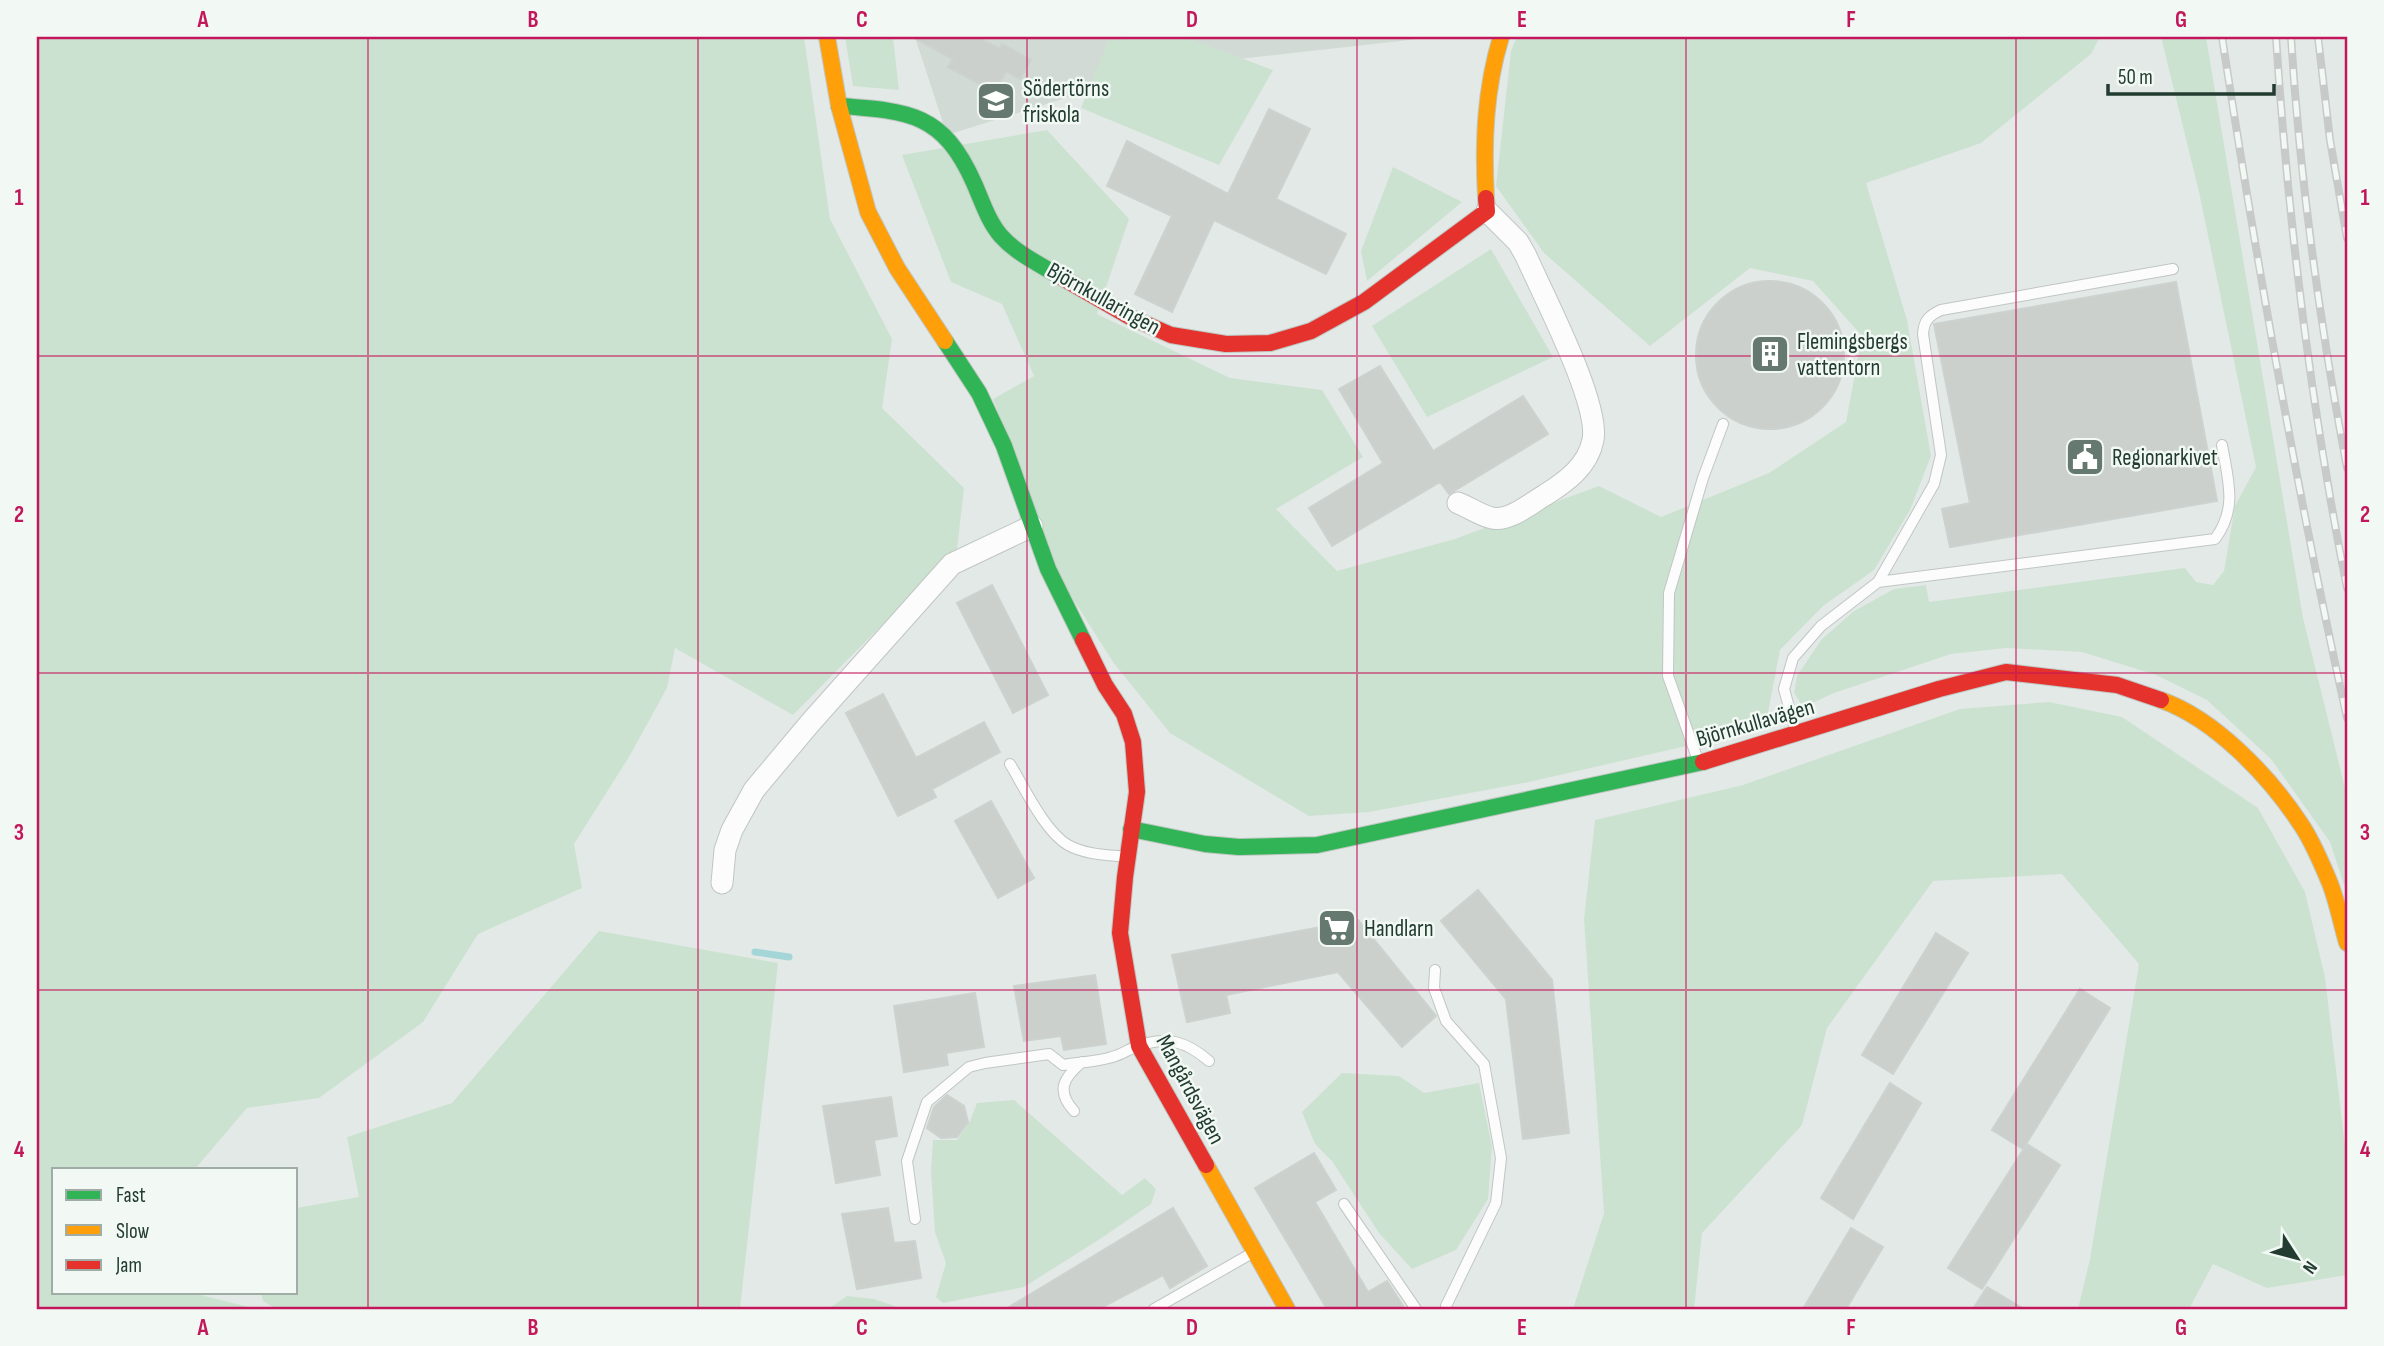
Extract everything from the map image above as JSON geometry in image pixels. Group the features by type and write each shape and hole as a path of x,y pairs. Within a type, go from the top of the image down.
{"street":[{"path":"827,37 839,106 868,212 897,268 979,393 1004,446 1048,569 1105,685 1124,714 1133,742 1137,792 1131,829"},
{"path":"1458,503 1494,519 1508,516 1571,477 1587,458 1593,440 1594,422 1579,373 1527,256 1518,242 1487,211 1483,144 1488,80 1501,37"},
{"name":"Björnkullaringen","path":"839,106 915,114 932,125 947,138 965,164 981,203 1002,237 1025,254 1137,319 1169,334 1187,338 1237,345 1280,341 1336,320 1404,274 1487,211"},
{"path":"722,883 725,850 732,830 754,790 811,722 951,564 1032,526"},
{"name":"Björnkullavägen","path":"1131,829 1239,848 1317,845 1719,759 1939,689 2006,672 2117,685 2175,705 2210,726 2259,771 2301,824 2330,883 2347,943"},
{"name":"Mangårdsvägen","path":"1131,829 1120,933 1139,1046 1287,1309"}],"lane":[{"path":"1797,734 1784,689 1793,658 1821,626 1878,582 1934,484 1941,455 1923,334 1924,323 1930,315 1941,310 2173,269"},
{"path":"1699,763 1668,676 1669,593 1703,478 1723,424"},
{"path":"1878,582 2215,539 2224,526 2231,497 2222,445"},
{"path":"1010,764 1044,821 1067,845 1096,854 1128,857"},
{"path":"1435,970 1434,988 1446,1021 1484,1064 1501,1158 1496,1203 1446,1306"},
{"path":"915,1219 907,1161 927,1102 969,1068 985,1063 1049,1054 1063,1065 1113,1057 1139,1046 1165,1040 1183,1044 1209,1061"},
{"path":"1074,1111 1063,1092 1065,1081 1082,1062"},
{"path":"1344,1204 1416,1309"},
{"path":"1154,1309 1254,1252"}],"shaded area":[{"name":"Södertörns friskola","path":"915,37 1436,37 1165,67 947,135"}],"green space":[{"path":"37,37 804,37 830,219 892,339 882,408 964,488 957,549 793,715 675,648 667,688 629,757 574,844 582,888 478,934 423,1022 319,1098 247,1108 196,1168 52,1168 52,1294 197,1294 257,1309 37,1309"},
{"path":"845,37 893,37 899,90 853,86"},
{"path":"1143,37 1185,37 1273,70 1219,165 1081,108 1108,41"},
{"path":"1517,37 2100,37 2091,54 1981,143 1866,183 1907,320 1931,456 1910,510 1874,570 1823,606 1780,650 1765,728 1529,782 1369,812 1309,816 1170,733 1113,662 1061,580 993,399 1034,376 1002,304 951,282 902,155 1047,130 1129,219 1097,314 1230,378 1322,390 1363,457 1276,509 1337,571 1455,539 1599,486 1661,517 1769,473 1846,422 1862,336 1813,281 1750,268 1650,346 1544,253 1496,186 1511,51"},
{"path":"2161,37 2206,37 2303,618 2347,796 2347,894 2330,842 2271,759 2207,700 2156,675 2082,652 2006,648 1951,654 1834,693 1810,704 1801,704 1794,693 1797,676 1821,640 1854,611 1894,589 1926,585 1929,602 2185,568 2196,582 2213,585 2224,571 2235,506 2256,467 2199,192"},
{"path":"1393,167 1462,202 1367,281 1361,251"},
{"path":"1491,249 1553,357 1427,417 1372,326"},
{"path":"2049,702 2122,717 2258,808 2305,892 2325,977 2347,1163 2347,1275 2267,1288 2213,1264 2189,1309 2078,1309 2090,1259 2139,964 2062,874 1933,881 1827,1028 1802,1125 1702,1233 1694,1309 1573,1309 1604,1213 1584,919 1595,820 1743,785 1960,709"},
{"path":"599,931 778,963 740,1309 276,1309 263,1301 261,1294 298,1294 298,1208 359,1197 347,1137 452,1103"},
{"path":"1342,1073 1399,1076 1424,1093 1479,1083 1492,1147 1488,1199 1456,1250 1412,1269 1379,1233 1332,1161 1315,1144 1302,1112"},
{"path":"1014,1100 1122,1195 1145,1178 1156,1189 1151,1204 1024,1287 943,1303 936,1297 946,1263 935,1232 931,1171 933,1140 957,1140 970,1121 977,1103"},
{"path":"847,1296 874,1299 895,1306 894,1309 828,1309"}],"building":[{"path":"913,37 977,37 1000,49 1002,44 1031,60 1020,79 1006,71 995,92 948,67 953,59"},
{"path":"1269,109 1310,129 1276,199 1346,234 1326,274 1214,220 1172,312 1135,294 1172,216 1107,186 1127,141 1228,194"},
{"name":"Flemingsbergs vattentorn","path":"1770,281 1798,286 1823,302 1839,327 1844,355 1839,383 1823,408 1798,424 1770,429 1742,424 1717,408 1701,383 1696,355 1701,327 1717,302 1742,286"},
{"name":"Regionarkivet","path":"2176,282 2217,501 1950,547 1942,509 1970,503 1934,324"},
{"path":"1380,366 1433,451 1523,396 1548,434 1449,494 1440,482 1332,546 1309,508 1383,463 1339,389"},
{"path":"992,585 1048,695 1013,713 957,603"},
{"path":"883,694 916,758 984,722 1000,752 932,789 936,797 898,816 846,713"},
{"path":"991,801 1034,878 998,898 955,821"},
{"path":"1478,890 1552,980 1569,1133 1523,1139 1506,999 1441,921"},
{"path":"1358,920 1436,1016 1402,1047 1338,972 1226,995 1230,1013 1187,1022 1172,955"},
{"path":"1936,933 1968,953 1893,1074 1862,1055"},
{"path":"1095,975 1106,1044 1064,1050 1061,1036 1024,1041 1014,986"},
{"path":"2080,989 2110,1008 2023,1149 1992,1130"},
{"path":"975,993 984,1047 946,1053 948,1065 904,1072 894,1006"},
{"path":"1890,1083 1921,1103 1853,1219 1821,1198"},
{"path":"947,1095 964,1106 968,1122 957,1137 941,1138 927,1128 934,1107"},
{"path":"891,1097 897,1136 874,1140 880,1175 836,1183 823,1106"},
{"path":"2027,1144 2060,1165 1982,1289 1948,1268"},
{"path":"1314,1153 1336,1190 1315,1202 1368,1292 1387,1281 1405,1309 1327,1309 1255,1188"},
{"path":"888,1208 894,1243 915,1241 921,1278 857,1289 842,1214"},
{"path":"1173,1208 1207,1266 1170,1288 1163,1275 1099,1309 1006,1309"},
{"path":"1851,1228 1883,1247 1846,1309 1803,1309"},
{"path":"1987,1287 2024,1309 1973,1309"}],"waterway":[{"path":"755,952 789,957"}],"railway":[{"path":"2222,37 2279,378 2347,718"},
{"path":"2276,37 2302,314 2322,451 2347,588"},
{"path":"2291,37 2312,253 2347,468"},
{"path":"2318,37 2330,140 2347,238"}],"traffic: fast":[{"path":"839,106 904,114 936,129 950,142 962,160 1001,236 1021,253 1059,276"},
{"path":"945,341 979,393 1004,446 1048,569 1083,640"},
{"path":"1131,829 1205,844 1239,847 1317,845 1703,762"}],"traffic: slow":[{"path":"827,37 839,106 868,212 897,268 945,341"},
{"path":"1486,198 1486,116 1491,77 1501,37"},
{"path":"2161,700 2181,709 2221,735 2257,768 2287,805 2323,866 2347,943"},
{"path":"1206,1165 1287,1309"}],"traffic: jam":[{"path":"1059,276 1132,318 1171,335 1226,344 1270,343 1311,331 1364,302 1487,211 1486,198"},
{"path":"1083,640 1105,685 1124,714 1133,742 1137,792 1120,933 1139,1046 1206,1165"},
{"path":"1703,762 1939,689 2006,672 2117,685 2161,700"}],"place":[{"name":"Södertörns friskola","path":"996,101"},
{"name":"Flemingsbergs vattentorn","path":"1770,354"},
{"name":"Regionarkivet","path":"2085,457"},
{"name":"Handlarn","path":"1337,928"}]}
